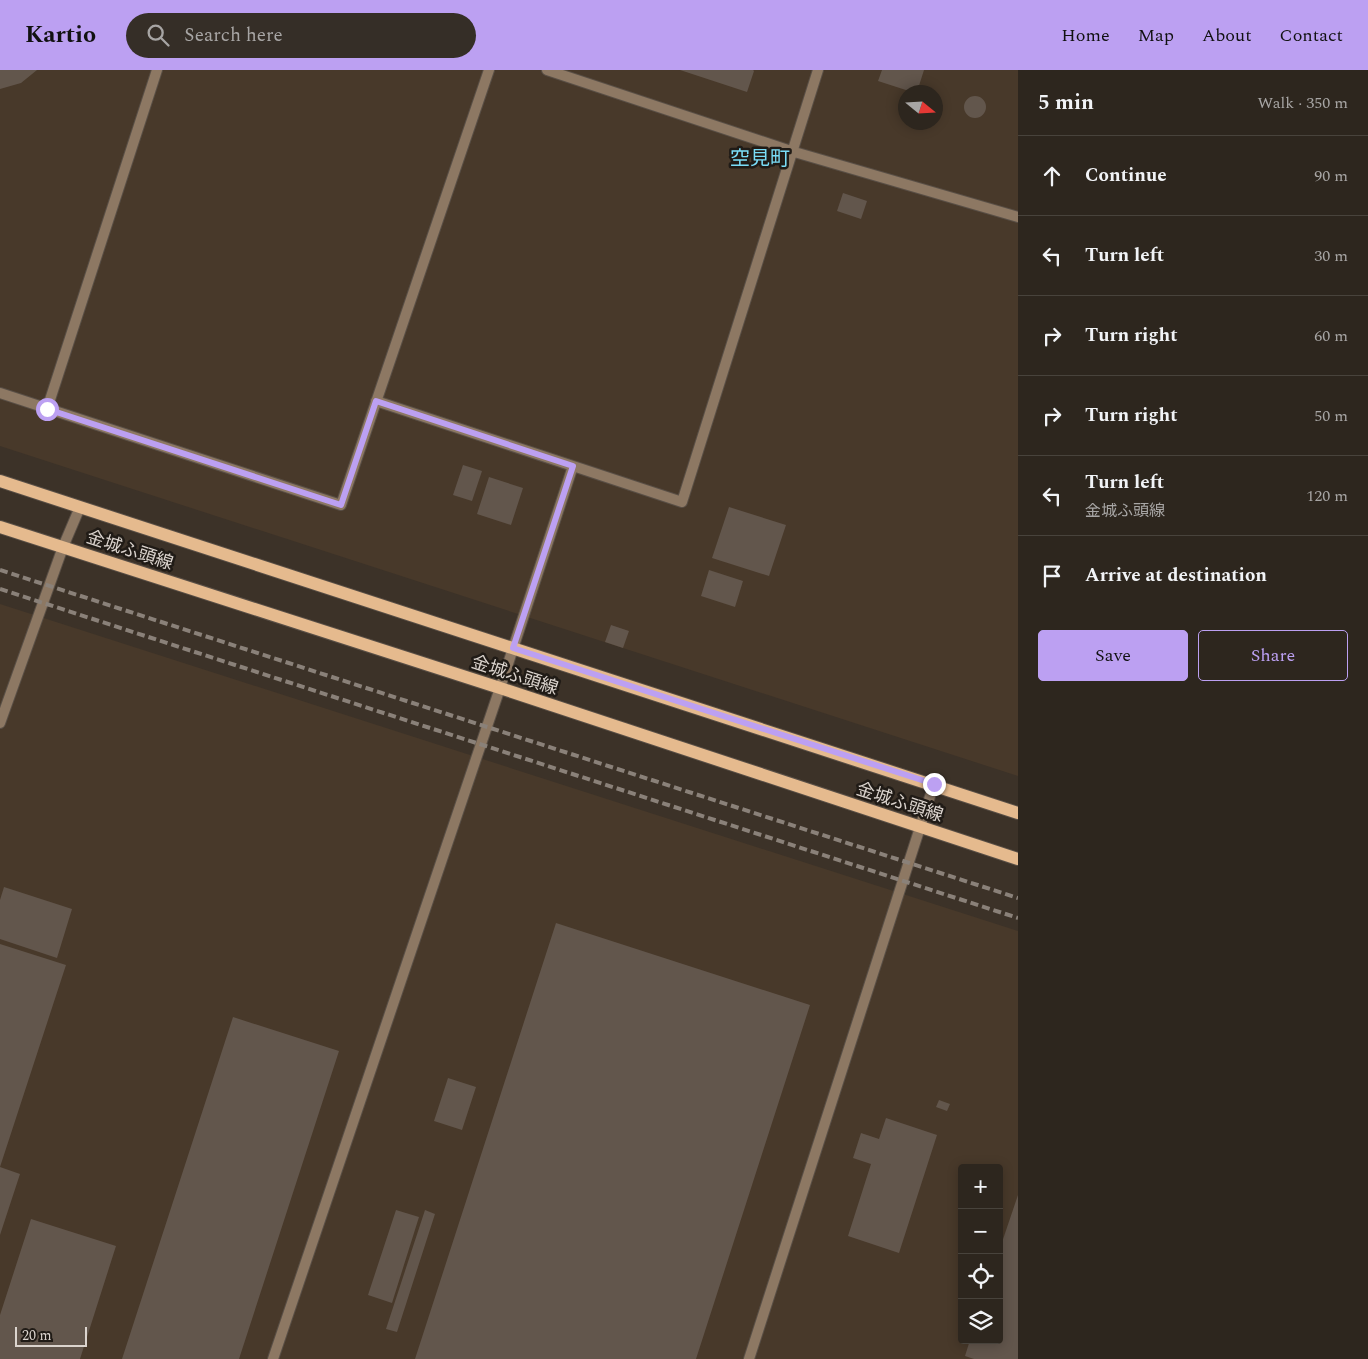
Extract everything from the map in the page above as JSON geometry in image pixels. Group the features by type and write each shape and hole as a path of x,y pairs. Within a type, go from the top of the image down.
{"main road":[{"name":"金城ふ頭線","path":"0,481 1018,812"},
{"name":"金城ふ頭線","path":"0,527 500,688 1018,860"}],"lane":[{"path":"47,409 157,70"},
{"path":"0,393 341,505 489,70"},
{"path":"547,70 791,151 1018,217"},
{"path":"376,401 682,502 818,70"},
{"path":"273,1359 573,466"},
{"path":"0,723 63,547 80,507"},
{"path":"749,1359 934,784"}],"shaded area":[{"path":"0,70 1018,70 1018,776 0,446"},
{"path":"0,604 1018,931 1018,1359 0,1359"}],"building":[{"path":"0,70 37,70 21,83 0,89"},
{"path":"680,70 753,70 754,71 747,92"},
{"path":"882,70 924,70 919,85 898,85 898,87 878,81"},
{"path":"975,96 983,99 986,107 983,115 975,118 967,115 964,107 967,99"},
{"path":"843,193 867,201 861,219 837,211"},
{"path":"463,465 482,471 472,501 453,495"},
{"path":"489,477 523,488 511,525 477,514"},
{"path":"729,507 786,525 769,576 712,558"},
{"path":"709,570 743,581 735,607 701,596"},
{"path":"611,625 629,631 623,648 605,642"},
{"path":"4,887 72,909 57,958 0,939 0,900"},
{"path":"556,923 810,1005 696,1359 415,1359"},
{"path":"0,944 66,965 0,1167"},
{"path":"233,1017 339,1051 239,1359 122,1359"},
{"path":"448,1078 476,1087 462,1130 434,1121"},
{"path":"939,1100 950,1104 947,1111 936,1107"},
{"path":"886,1118 937,1135 899,1253 848,1236 871,1164 853,1158 861,1133 879,1139"},
{"path":"0,1167 20,1174 0,1235"},
{"path":"1018,1195 1018,1359 974,1359 965,1356 969,1344 1003,1344 1003,1239"},
{"path":"396,1210 419,1217 392,1303 368,1295"},
{"path":"425,1210 435,1214 397,1332 386,1329"},
{"path":"31,1219 116,1246 80,1359 0,1359 0,1315"}],"railway":[{"path":"0,570 1018,898"},
{"path":"0,589 1018,918"}],"district":[{"name":"空見町","path":"760,158"}],"route":[{"path":"47,409 341,505 376,401 573,466 513,648 934,784"}]}
